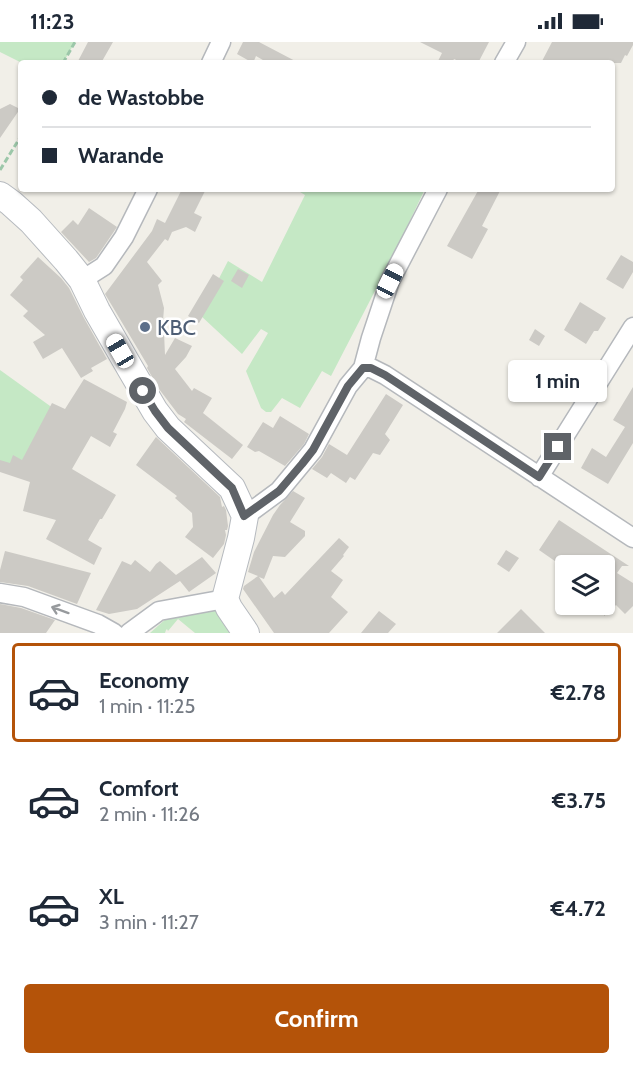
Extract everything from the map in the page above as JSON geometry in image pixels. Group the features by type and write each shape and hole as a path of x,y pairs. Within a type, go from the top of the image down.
{"street":[{"path":"212,60 221,42"},
{"path":"506,60 516,42"},
{"path":"82,280 104,266 124,237 146,192"},
{"path":"244,516 279,491 313,450 348,386 363,368 390,281 436,192"},
{"path":"0,195 31,221 82,280 97,311 155,411 168,428 232,488 244,516 241,538 225,599 246,633"},
{"path":"539,477 633,327"},
{"path":"363,368 371,368 385,375 633,538"},
{"path":"0,593 24,597 98,624 114,633"},
{"path":"129,633 159,611 225,599"}],"path":[{"path":"65,60 75,42"},
{"path":"0,171 18,141"}],"green space":[{"path":"0,42 75,42 65,60 18,61 0,52"},
{"path":"300,192 424,192 331,376 322,371 300,408 282,398 271,412 266,412 261,408 246,371 268,333 261,329 242,354 200,315 228,261 262,282 305,195"},
{"path":"0,370 64,416 39,478 0,465"},
{"path":"215,610 235,633 195,633 178,619 165,633 150,633 168,617"}],"building":[{"path":"88,42 113,42 103,60 79,60"},
{"path":"243,42 259,42 293,60 263,60 256,56 254,60 248,60 237,54"},
{"path":"420,42 489,42 480,60 438,60 442,53"},
{"path":"552,42 633,42 621,63 615,63 615,60 543,60"},
{"path":"10,104 18,108 18,112 0,138 0,109"},
{"path":"180,192 204,192 194,213 202,217 195,232 186,227 172,232 168,241 165,239 147,262 162,281 158,285 164,308 161,330 164,332 165,355 175,338 192,346 175,369 192,391 194,388 212,398 203,413 243,445 232,459 184,422 186,419 178,414 159,389 148,366 105,294 152,231 157,219 165,223"},
{"path":"477,192 499,192 482,226 488,229 472,259 447,246"},
{"path":"89,208 117,227 96,258 89,262 61,232 73,220 78,225"},
{"path":"621,255 633,262 633,272 623,289 606,279"},
{"path":"38,257 69,288 107,359 91,368 93,371 81,378 62,348 43,359 33,342 45,335 23,316 28,311 10,295 23,280 20,277"},
{"path":"238,269 249,275 242,288 231,281"},
{"path":"213,274 224,281 199,323 188,316"},
{"path":"580,302 606,318 586,344 564,330"},
{"path":"535,329 545,336 539,346 529,340"},
{"path":"84,379 127,402 113,432 117,434 110,447 91,436 72,469 116,495 88,540 102,548 94,565 46,539 56,520 23,511 30,482 0,472 0,460 10,463 13,455 22,460 52,403 65,409"},
{"path":"633,387 633,443 608,484 581,468 592,448 606,457 625,427 613,420"},
{"path":"386,394 403,405 385,434 390,440 380,455 373,453 355,480 350,477 346,483 331,473 327,478 312,469 329,444 347,455"},
{"path":"280,416 309,434 304,444 285,466 247,447 263,422 273,428"},
{"path":"156,437 220,497 222,507 224,506 226,510 228,526 225,530 224,544 213,558 185,537 193,527 192,513 175,498 177,496 136,465"},
{"path":"293,491 305,498 290,522 305,531 305,536 285,557 273,556 264,579 259,577 274,598 282,591 285,595 339,538 349,547 331,571 343,580 331,597 348,612 329,633 274,633 243,589 258,576 248,572 254,552 273,515"},
{"path":"559,520 612,555 555,555 555,561 539,550"},
{"path":"506,550 519,558 509,572 497,564"},
{"path":"5,551 91,573 77,604 28,586 0,582 0,570"},
{"path":"202,557 216,573 189,592 180,581 137,609 109,614 96,610 122,561 131,565 135,560 150,572 160,561 176,575"},
{"path":"615,557 629,566 622,566 617,573 633,583 633,606 625,614 616,605"},
{"path":"0,604 21,608 55,620 46,633 0,633"},
{"path":"521,609 545,633 497,633"},
{"path":"379,611 396,624 388,633 361,633"}],"place":[{"name":"KBC","path":"145,327"}],"route":[{"path":"143,391 168,428 232,488 244,516 279,491 302,464 313,450 353,378 363,368 371,368 385,375 539,477 558,447"}]}
